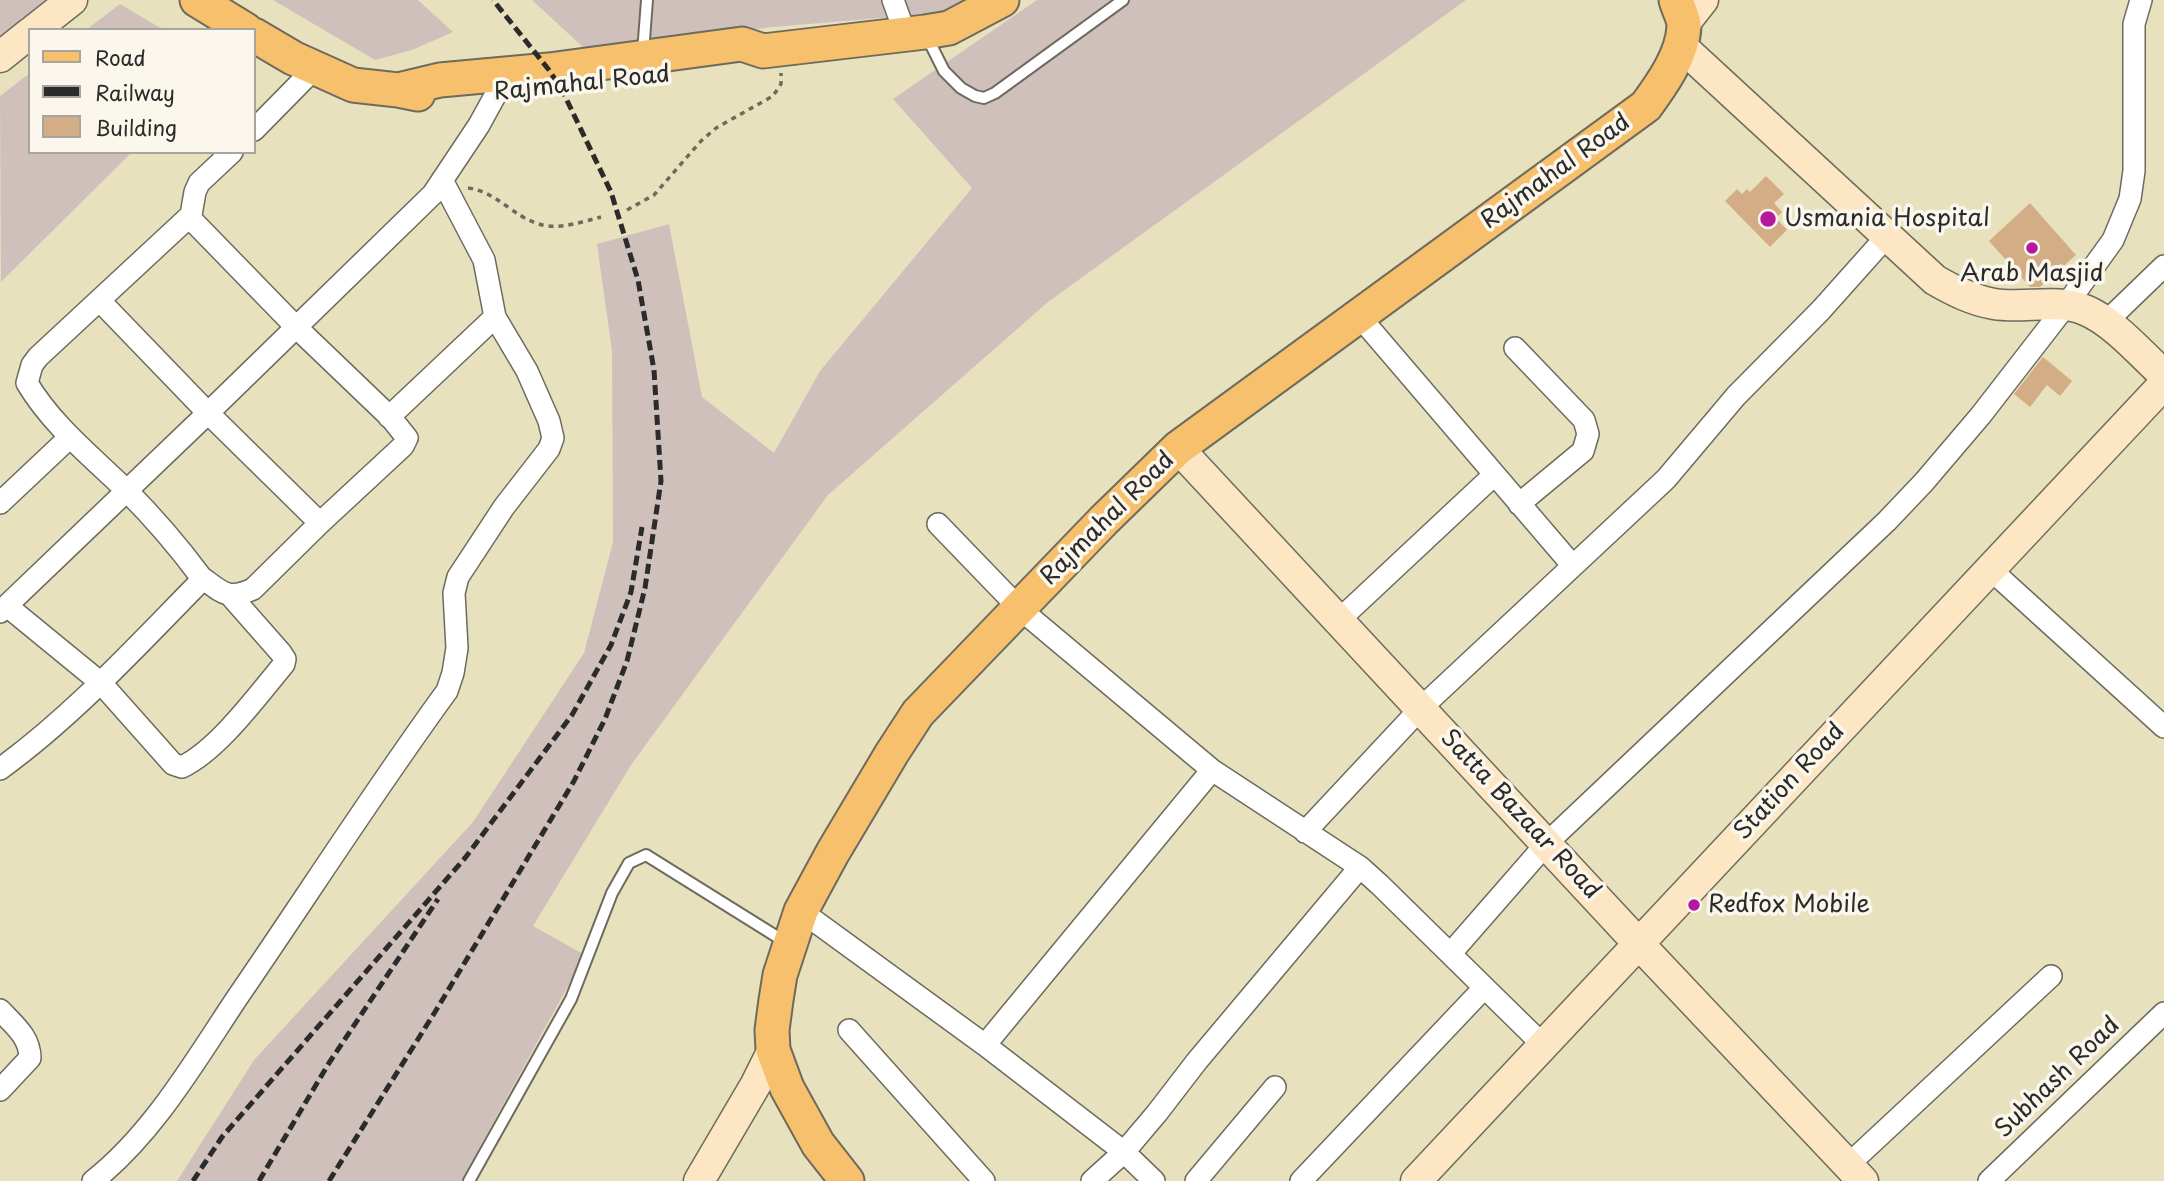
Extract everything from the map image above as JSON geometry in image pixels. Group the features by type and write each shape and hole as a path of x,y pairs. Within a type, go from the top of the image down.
{"main road":[{"path":"197,0 235,23"},
{"name":"Rajmahal Road","path":"398,90 440,80 549,70 742,44 785,49 950,27 1002,0"},
{"name":"Rajmahal Road","path":"847,1181 818,1144 787,1088 773,1050 772,1030 776,1000 789,945 801,911 892,752 918,713 1104,520 1178,448 1646,106 1665,79 1686,17"},
{"name":"Rajmahal Road","path":"256,36 293,58 353,85 398,90 439,99 562,90 746,64 785,49"}],"street":[{"path":"37,28 72,0"},
{"path":"893,0 915,32"},
{"path":"1451,953 1547,843 1887,521 1980,415 2067,304 2113,240 2130,199 2134,171 2134,24 2141,0"},
{"path":"1686,17 1888,235 1935,279 1961,296 1996,304 2067,304 2087,310 2106,322 2164,375"},
{"path":"0,57 28,35"},
{"path":"256,128 315,68"},
{"path":"230,596 285,659 284,664 224,733 193,761 182,766 173,764 101,683 3,609 445,185 496,94"},
{"path":"189,217 296,327 389,416 407,438 403,446 253,589 240,595 226,595 201,577 164,531 69,438 35,397 27,383 28,374 38,357 189,217 193,211 199,183 230,154"},
{"path":"93,1181 142,1134 200,1054 447,691 457,648 454,593 458,577 504,507 549,449 553,438 549,421 527,371 495,317 484,260 445,185"},
{"path":"1305,832 1421,708 1666,479 1736,396 1821,310 1888,235"},
{"path":"2106,322 2160,277"},
{"path":"100,301 208,413 320,523"},
{"path":"1359,316 1573,566"},
{"path":"389,416 495,317"},
{"path":"1515,348 1584,420 1588,434 1583,451 1519,504"},
{"name":"Station Road","path":"1416,1181 2164,384"},
{"path":"0,503 69,438"},
{"name":"Satta Bazaar Road","path":"1178,448 1855,1173"},
{"path":"1339,620 1494,475"},
{"path":"938,524 1020,609 1212,770 1360,867 1413,915 1483,988 1545,1044"},
{"path":"1990,569 2164,727"},
{"path":"0,769 36,743 101,683 198,584 201,577"},
{"path":"985,1045 1212,770"},
{"path":"1092,1181 1124,1152 1360,867"},
{"path":"801,911 985,1045 1124,1152 1154,1181"},
{"path":"1855,1173 2051,976"},
{"path":"1301,1181 1483,988"},
{"path":"0,1010 26,1038 30,1047 30,1058 0,1090"},
{"name":"Subhash Road","path":"1989,1181 2164,1013"},
{"path":"849,1030 984,1181"},
{"path":"699,1181 773,1050"},
{"path":"1196,1181 1275,1087"}],"lane":[{"path":"643,58 647,0"},
{"path":"915,32 944,71 961,88 985,98 1124,0"},
{"path":"469,1181 571,999 612,893 629,863 646,855 789,945"}],"path":[{"path":"627,210 654,195 701,141 716,128 773,96 781,84 785,49"},
{"path":"445,185 478,189 538,225 565,227 601,217"}],"shaded area":[{"path":"0,0 56,0 0,42"},
{"path":"273,0 418,0 453,32 412,50 375,60"},
{"path":"532,0 969,0 941,13 773,27 585,49"},
{"path":"1037,0 1466,0 1048,302 828,495 631,765 533,926 585,955 461,1181 177,1181 254,1060 473,822 584,653 613,542 612,351 597,244 669,224 702,397 774,453 820,371 972,188 893,99"},
{"path":"120,4 161,28 89,28"},
{"path":"28,75 28,154 130,154 1,282 0,96"}],"building":[{"path":"1766,176 1784,194 1774,203 1782,212 1776,218 1787,230 1770,247 1725,201 1737,189 1742,194 1747,189 1750,192"},
{"name":"Arab Masjid","path":"2030,203 2076,255 2040,287 2030,287 1989,241"},
{"path":"2043,357 2072,381 2060,396 2047,385 2030,407 2014,394"}],"railway":[{"path":"329,1181 435,1012 574,781 605,719 627,661 645,588 661,481 654,370 638,280 611,192 562,90 493,0"},
{"path":"193,1181 222,1137 465,858 572,715 611,645 631,592 642,527"},
{"path":"259,1181 329,1063 438,899"}],"place":[{"name":"Usmania Hospital","path":"1768,219"},
{"name":"Arab Masjid","path":"2032,248"},
{"name":"Redfox Mobile","path":"1694,905"}]}
